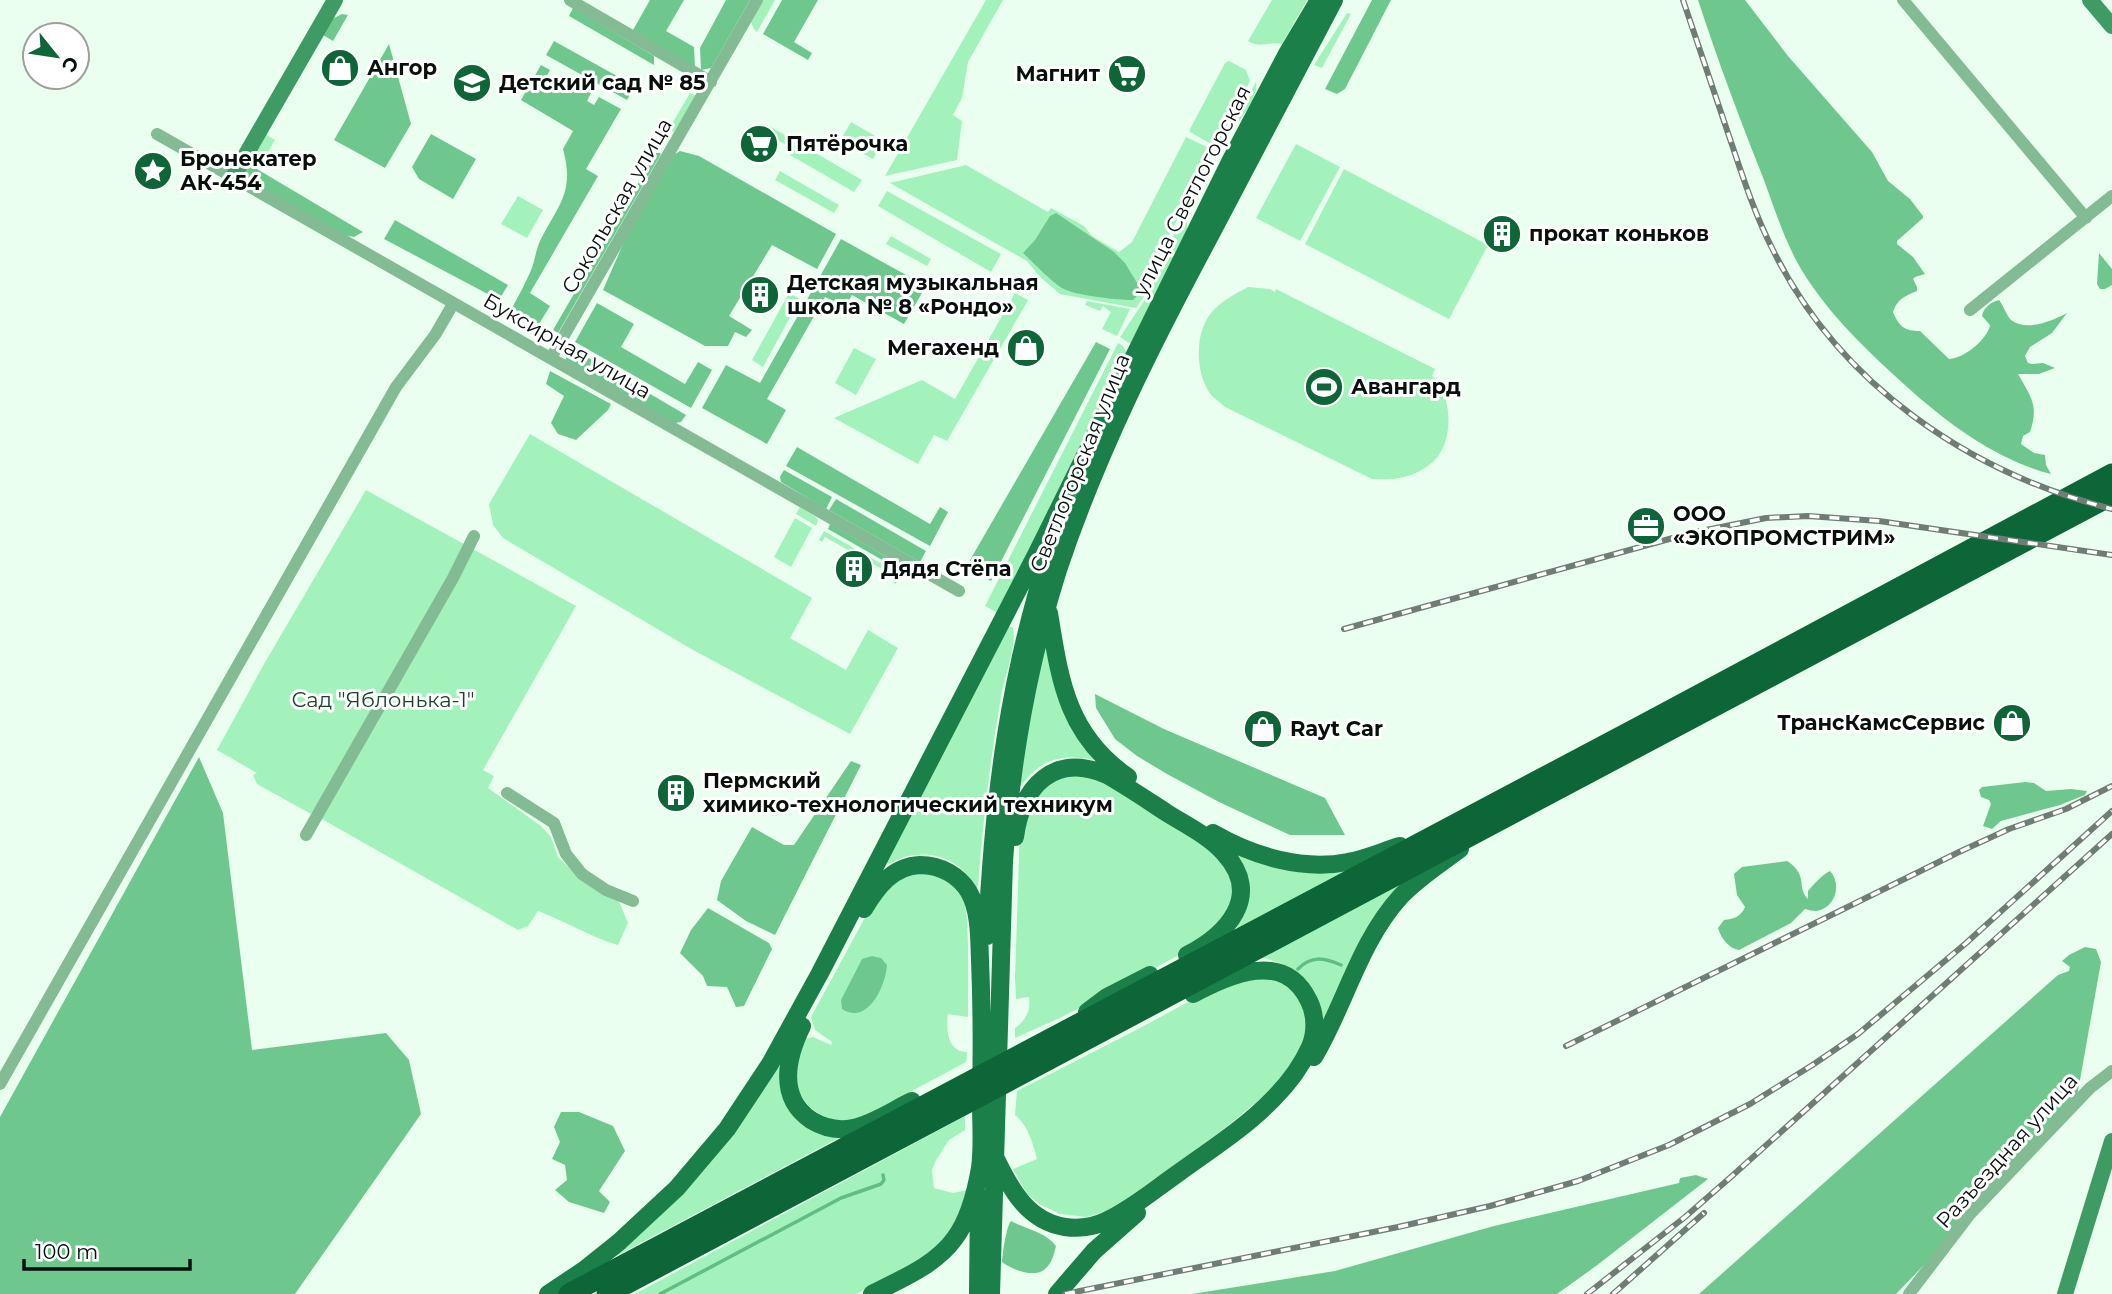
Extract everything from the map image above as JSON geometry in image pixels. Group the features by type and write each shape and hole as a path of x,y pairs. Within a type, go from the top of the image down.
{"highway":[{"path":"569,1294 2112,474"},
{"path":"607,1294 2112,495"}],"main road":[{"name":"улица Светлогорская","path":"1110,405 1231,160 1288,52 1319,0"},
{"name":"улица Светлогорская","path":"1189,273 1334,0"},
{"name":"Светлогорская улица","path":"991,1015 1000,952 1005,847 1015,756 1024,699 1048,605 1070,537 1120,415 1189,273"},
{"name":"Светлогорская улица","path":"991,1015 991,858 1011,698 1033,603 1057,531 1110,405"},
{"path":"548,1294 619,1242 677,1188 727,1129 756,1086 793,1023 865,886 1037,554 1110,405"},
{"path":"1048,605 1059,675 1070,706 1085,734 1102,755 1125,775 1213,833 1258,855 1310,864 1350,862 1427,838"},
{"path":"1000,952 1019,817 1034,786 1057,770 1083,768 1107,775 1198,833 1232,863 1239,884 1239,901 1233,918 1223,932 1195,951 1107,997 1054,1036"},
{"path":"1057,1294 1094,1251 1146,1206 1242,1136 1279,1104 1299,1081 1316,1054 1366,948 1393,906 1418,881 1499,820"},
{"path":"978,1294 985,1266 988,1162 991,1015 978,924 970,893 961,881 940,869 915,865 902,869 880,884 865,906 800,1030 793,1047 788,1073 789,1089 800,1110 819,1125 840,1130 867,1124 934,1089 1012,1058"},
{"path":"988,1162 1032,1213 1042,1219 1076,1228 1104,1222 1136,1203 1226,1139 1273,1100 1304,1058 1313,1038 1314,1017 1304,993 1292,980 1276,972 1251,971 1226,977 1167,1006 1102,1031"},
{"path":"872,1294 943,1252 956,1237 988,1162"},
{"path":"622,1294 702,1243"},
{"path":"985,1266 991,1294"}],"street":[{"path":"233,177 335,0"},
{"path":"570,0 711,82"},
{"name":"Сокольская улица","path":"551,358 757,0"},
{"path":"1903,0 2085,218"},
{"path":"2090,0 2112,26"},
{"name":"Буксирная улица","path":"156,134 959,591"},
{"path":"1970,310 2112,196"},
{"path":"0,1084 396,387 435,335 453,304"},
{"path":"306,835 453,578 474,536"},
{"path":"507,793 554,823 566,854 582,874 606,890 633,901"},
{"name":"Разъездная улица","path":"1909,1294 1970,1214 2090,1088 2112,1071"},
{"path":"2065,1294 2112,1141"}],"green space":[{"path":"650,0 684,0 666,31 694,47 695,68 633,30"},
{"path":"726,0 750,0 711,68 701,70 700,48"},
{"path":"763,0 775,0 757,32 751,22"},
{"path":"782,0 818,0 794,42 812,53 808,60 763,34"},
{"path":"986,0 1003,0 968,62 962,98 953,115 962,121 957,160 885,176"},
{"path":"1272,0 1307,0 1282,44 1257,44 1248,41"},
{"path":"1372,0 1391,0 1345,89 1337,94 1325,89"},
{"path":"1698,0 1745,0 1788,56 1872,152 1888,181 1910,199 1923,216 1897,241 1925,274 1913,279 1917,291 1902,298 1893,312 1903,327 1920,331 1949,359 1968,352 1985,336 1990,325 1982,316 1988,306 1996,301 1999,300 2011,320 2024,325 2047,322 2067,313 2052,333 2030,347 2025,356 2028,363 2043,363 2055,368 2039,374 2018,374 2034,408 2030,432 2023,436 2021,444 2034,453 2045,455 2051,474 1996,452 1946,419 1871,353 1843,325 1818,294 1799,266 1782,230"},
{"path":"573,8 654,56 654,65 569,16"},
{"path":"1347,13 1351,14 1322,68 1314,65"},
{"path":"342,14 348,15 333,41 323,35 332,19"},
{"path":"554,41 635,86 627,100 546,55"},
{"path":"389,44 411,124 385,168 334,140"},
{"path":"1229,61 1246,70 1250,81 1219,141 1213,145 1190,132 1190,129 1225,63"},
{"path":"541,65 550,70 545,79 558,87 564,77 591,93 587,101 594,105 599,97 621,109 586,169 598,176 530,293 550,306 539,324 512,308 532,268 540,241 563,198 567,177 563,149 573,131 521,100"},
{"path":"1256,82 1251,103 1228,135"},
{"path":"690,93 696,96 674,132 669,129"},
{"path":"851,122 884,141 873,159 840,141"},
{"path":"771,127 862,180 854,192 790,155 793,149 767,134"},
{"path":"265,134 275,140 260,166 250,161"},
{"path":"431,134 476,159 453,199 419,179 412,167"},
{"path":"1186,137 1211,149 1211,156 1160,252 1149,289 1136,308 1060,294 1039,276 1027,261 890,183 966,165 1048,212 1051,208 1084,226 1092,236 1119,252 1132,242"},
{"path":"1296,144 1340,167 1300,241 1256,218"},
{"path":"657,151 661,154 558,333 553,330"},
{"path":"680,151 699,156 836,234 817,269 772,245 729,316 752,330 746,337 735,332 728,346 705,346 603,290 627,235 675,154"},
{"path":"247,163 363,232 354,237 343,235 251,182 245,173"},
{"path":"1344,169 1488,245 1449,319 1305,244"},
{"path":"780,171 839,205 834,213 775,180"},
{"path":"887,191 1001,254 991,272 878,206"},
{"path":"518,196 543,210 527,238 501,224"},
{"path":"1185,212 1187,230 1132,342 1129,343 1120,337 1152,289 1166,250"},
{"path":"1056,213 1114,252 1125,263 1142,291 1133,300 1081,294 1061,288 1023,253 1050,216"},
{"path":"395,220 508,285 499,300 384,239"},
{"path":"891,236 931,259 927,266 886,244"},
{"path":"841,239 926,286 904,324 852,295 845,307 825,297 767,399 786,410 767,444 702,408 726,365 760,383"},
{"path":"2099,253 2112,269 2112,285 2105,289 2100,289 2097,284"},
{"name":"Авангард","path":"1248,287 1275,292 1276,289 1435,369 1432,376 1439,385 1448,408 1447,434 1437,457 1422,470 1408,476 1372,479 1225,407 1214,398 1204,383 1199,363 1202,331 1215,309"},
{"path":"789,293 800,299 763,367 752,360"},
{"path":"1015,293 1028,300 947,441 934,435 918,464 834,418 922,380 955,399"},
{"path":"1087,301 1130,309 1117,336 1102,329 1111,312 1103,306 1100,311 1085,305"},
{"path":"597,303 634,324 621,347 685,384 698,362 712,370 691,408 575,342"},
{"path":"1096,342 1110,349 991,581 966,567"},
{"path":"1118,343 1127,353 998,613 985,606"},
{"path":"572,348 686,415 681,422 675,423 565,360"},
{"path":"854,348 876,359 856,395 835,383"},
{"path":"550,371 611,404 576,440 558,434 551,423 564,396 546,384"},
{"path":"530,434 812,598 790,638 846,670 868,630 898,648 850,734 693,650 503,538 493,525 489,504"},
{"path":"797,447 930,524 940,507 948,512 930,546 786,466"},
{"path":"784,470 832,497 826,509 781,482 780,477"},
{"name":"Сад \"Яблонька-1\"","path":"366,490 576,606 483,770 494,776 488,788 541,826 551,837 558,857 579,877 618,899 628,923 618,945 538,911 528,926 518,930 320,818 316,806 311,814 257,784 253,775 257,773 217,750"},
{"path":"836,499 926,551 920,562 829,510"},
{"path":"800,507 816,517 816,526 796,514"},
{"path":"795,518 812,528 791,567 774,557"},
{"path":"830,524 915,573 912,577 828,529"},
{"path":"824,531 901,575 896,584 893,583 896,577 825,537 822,542 819,540"},
{"path":"1008,626 1013,628 1013,644 993,744 978,886 976,888 956,865 939,857 909,856 888,864 886,862"},
{"path":"1048,645 1096,760 1053,760 1036,770 1020,787 1018,779 1043,647"},
{"path":"1095,694 1164,729 1325,798 1345,835 1290,835 1167,774 1115,739 1096,708"},
{"path":"199,757 223,813 252,1050 386,1033 409,1060 421,1114 295,1294 0,1294 0,1117"},
{"path":"851,761 861,765 775,935 746,921 717,900 721,881 752,827 784,845 794,845"},
{"path":"1064,772 1110,781 1223,859 1234,889 1230,912 1185,952 1062,1017 1015,1038 1015,1028 1027,1015 1029,1007 1029,997 1016,999 1020,827 1033,792"},
{"path":"2034,783 2046,791 2087,791 2085,795 2060,805 2001,821 1992,829 1983,826 1991,804 1989,800 1981,797 1979,790 1982,787"},
{"path":"1236,851 1346,873 1239,929 1236,927 1245,909 1234,854"},
{"path":"1787,861 1798,871 1808,899 1808,891 1830,871 1836,882 1832,900 1823,909 1805,909 1791,923 1739,950 1728,945 1718,928 1724,920 1739,915 1745,907 1737,895 1734,874 1742,867"},
{"path":"938,870 963,894 967,918 968,1017 948,1014 947,1027 949,1039 955,1048 967,1052 966,1062 867,1115 841,1121 822,1115 801,1095 795,1077 803,1039 813,1037 831,1045 832,1042 815,1030 811,1017 875,899 896,875"},
{"path":"1397,881 1401,886 1324,1025 1314,998 1303,979 1286,966 1259,957"},
{"path":"708,908 769,943 772,949 744,1006 736,1007 727,987 707,986 703,976 680,953 691,930"},
{"path":"2085,947 2096,949 2101,962 2075,1108 1896,1294 1699,1294 2058,975 2069,971 2070,967 2062,961"},
{"path":"872,956 881,958 887,965 883,983 874,1001 860,1012 851,1013 842,1009 841,1000 862,959"},
{"path":"1264,974 1296,988 1310,1020 1300,1053 1275,1087 1221,1131 1119,1205 1105,1212 1086,1217 1060,1214 1041,1205 1027,1194 1013,1169 1037,1159 1027,1129 1015,1115 1017,1091 1227,981"},
{"path":"783,1049 792,1108 848,1133 584,1273 615,1249"},
{"path":"561,1112 579,1112 613,1126 625,1151 599,1191 610,1202 604,1213 569,1202 555,1190 567,1180 565,1165 552,1159 560,1142 554,1127"},
{"path":"965,1116 965,1130 949,1140 932,1170 934,1188 953,1193 967,1190 964,1203 949,1236 917,1262 856,1294 635,1294"},
{"path":"1696,1175 1708,1179 1557,1294 1192,1294 1335,1271 1494,1226 1679,1183 1680,1178"},
{"path":"1011,1221 1041,1234 1056,1246 1050,1264 1042,1271 1024,1272 1002,1262"}],"waterway":[{"path":"1298,969 1308,961 1318,959 1341,965"},
{"path":"660,1294 841,1198 881,1184 883,1175"}],"railway":[{"path":"1683,0 1760,222 1801,298 1834,342 1872,381 1914,416 1959,447 2008,472 2059,493 2112,509"},
{"path":"1344,629 1691,533 1766,518 1808,516 1879,521 2112,555"},
{"path":"1566,1046 1959,852 2009,829 2066,809 2112,786"},
{"path":"1065,1294 1490,1206 1578,1181 1669,1145 1750,1104 1858,1034 1965,944 2112,811"},
{"path":"1587,1294 1685,1217 1732,1176 2112,834"},
{"path":"1613,1294 1704,1213"}],"place":[{"name":"Ангор","path":"340,68"},
{"name":"Магнит","path":"1127,74"},
{"name":"Детский сад № 85","path":"472,83"},
{"name":"Пятёрочка","path":"759,144"},
{"name":"Бронекатер АК-454","path":"153,171"},
{"name":"прокат коньков","path":"1502,234"},
{"name":"Детская музыкальная школа № 8 «Рондо»","path":"760,295"},
{"name":"Мегахенд","path":"1026,348"},
{"name":"Авангард","path":"1324,387"},
{"name":"ООО «ЭКОПРОМСТРИМ»","path":"1646,526"},
{"name":"Дядя Стёпа","path":"854,569"},
{"name":"ТрансКамсСервис","path":"2012,723"},
{"name":"Rayt Car","path":"1263,729"},
{"name":"Пермский химико-технологический техникум","path":"676,793"}]}
